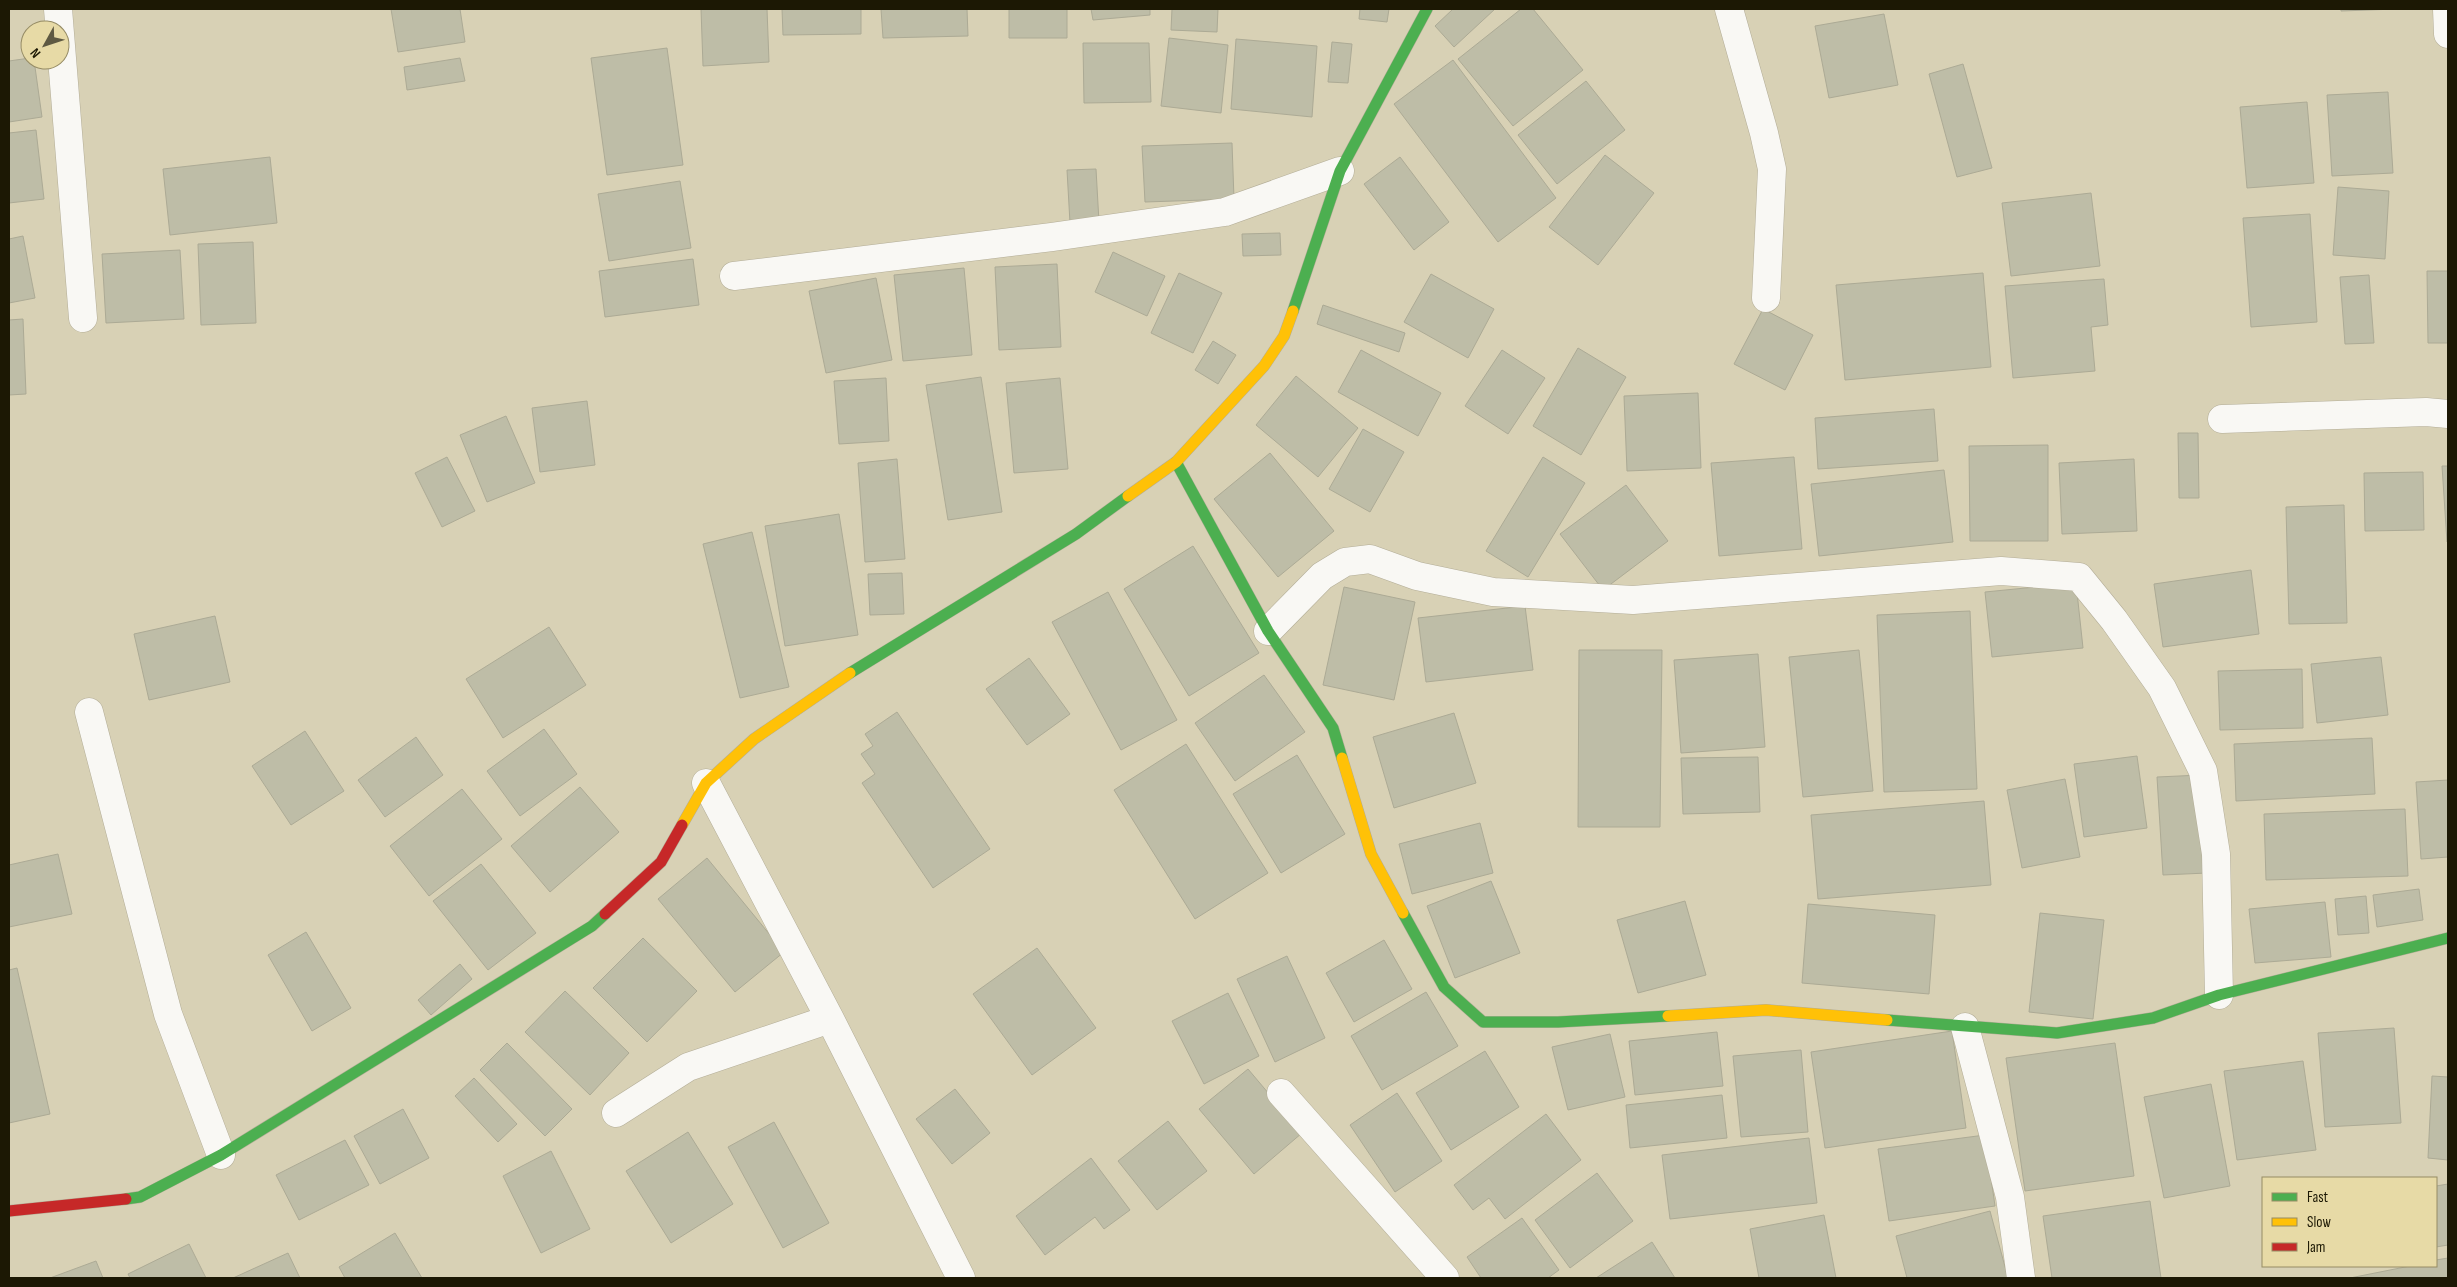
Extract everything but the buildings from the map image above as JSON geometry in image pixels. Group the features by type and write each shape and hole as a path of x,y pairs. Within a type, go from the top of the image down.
{"street":[{"path":"58,9 83,318"},
{"path":"9,1211 44,1209 140,1197 221,1155 592,926 661,862 706,783 762,734 876,656 1076,534 1176,462 1264,366 1284,336 1340,170 1426,9"},
{"path":"1729,9 1764,133 1772,169 1766,298"},
{"path":"2447,9 2448,34"},
{"path":"734,276 1052,237 1225,212 1340,170"},
{"path":"2222,419 2426,412 2448,414"},
{"path":"1176,462 1268,630 1333,728 1371,854 1430,962 1444,987 1483,1022 1558,1022 1766,1010 2056,1033 2153,1018 2219,995 2448,938"},
{"path":"1268,630 1322,576 1345,562 1370,559 1417,576 1493,592 1633,600 2001,571 2079,577 2114,620 2162,688 2203,771 2216,854 2219,995"},
{"path":"89,712 168,1014 221,1155"},
{"path":"706,783 830,1019 961,1278"},
{"path":"616,1112 688,1067 830,1019"},
{"path":"1965,1027 2010,1197 2021,1278"},
{"path":"1281,1092 1445,1278"}],"traffic: fast":[{"path":"1293,311 1340,171 1427,9"},
{"path":"1176,462 1268,631 1333,728 1342,758"},
{"path":"850,673 1076,534 1128,496"},
{"path":"1403,913 1444,987 1483,1022 1558,1022 1668,1016"},
{"path":"126,1199 140,1197 221,1155 592,926 605,914"},
{"path":"1887,1020 2057,1033 2153,1018 2219,995 2448,938"}],"traffic: slow":[{"path":"1128,496 1176,462 1264,366 1284,336 1293,311"},
{"path":"682,825 706,783 754,739 850,673"},
{"path":"1342,758 1371,854 1403,913"},
{"path":"1668,1016 1766,1010 1887,1020"}],"traffic: jam":[{"path":"605,914 661,862 682,825"},
{"path":"9,1211 126,1199"}]}
